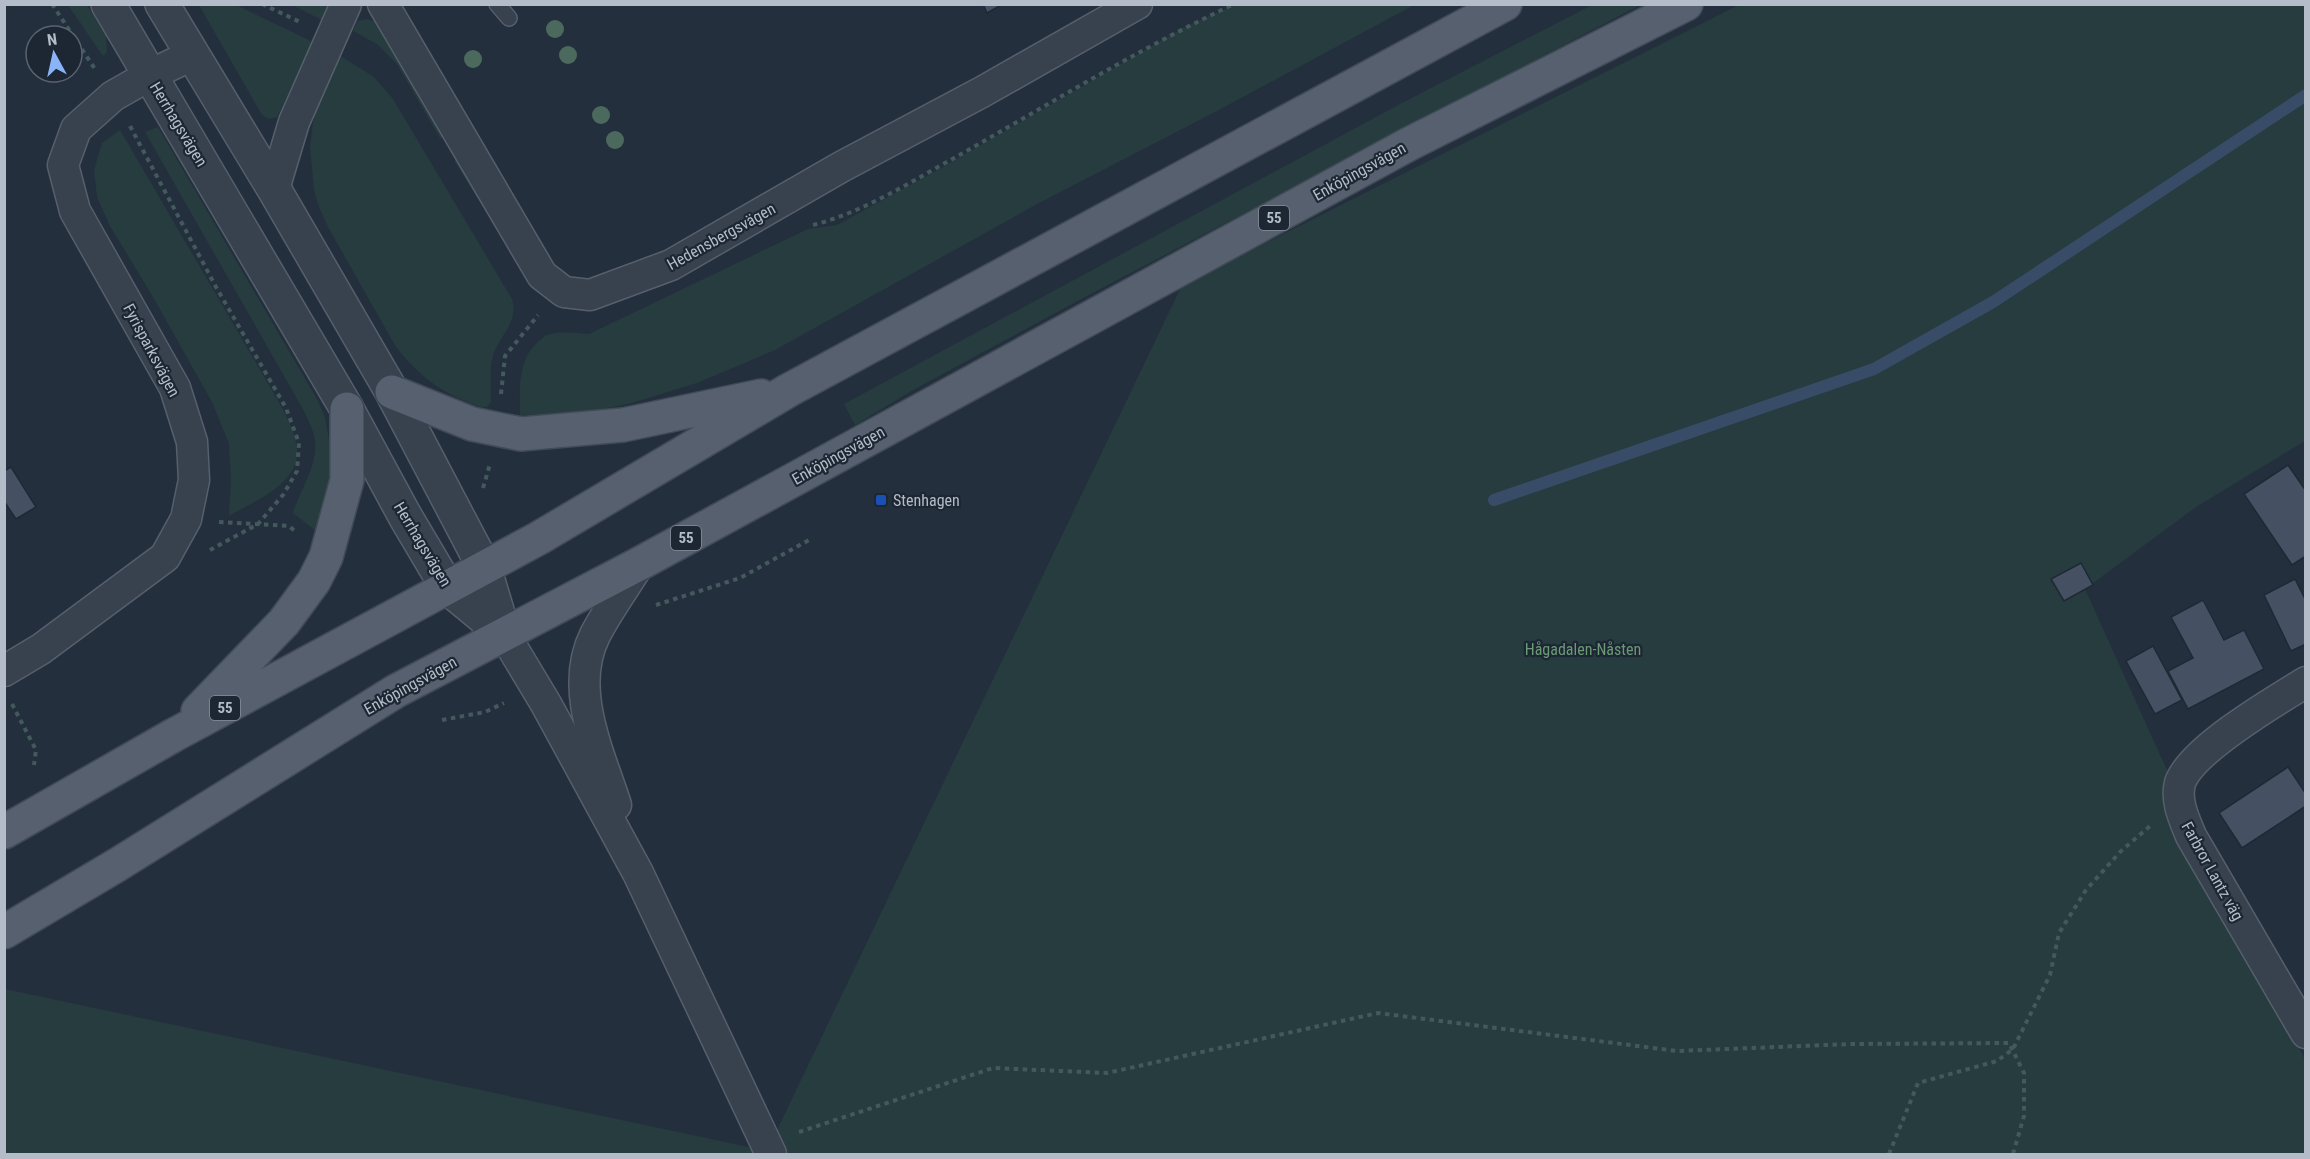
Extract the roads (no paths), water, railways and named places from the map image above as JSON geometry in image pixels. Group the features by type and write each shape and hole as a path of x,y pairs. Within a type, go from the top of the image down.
{"main road":[{"name":"55","path":"4,832 174,735 549,532 789,390 1505,4"},
{"name":"Enköpingsvägen","path":"4,932 117,865 396,691 639,564 1409,144 1686,4"},
{"path":"392,392 472,424 521,434 623,425 789,390"},
{"path":"174,735 284,622 314,581 326,557 347,480 347,409"}],"street":[{"name":"Herrhagsvägen","path":"108,4 347,409 405,516 447,587 504,634"},
{"path":"162,4 274,189 392,392 484,567 504,634 638,873 769,1149"},
{"path":"274,189 294,122 346,4"},
{"name":"Hedensbergsvägen","path":"383,4 542,275 564,292 590,296 671,265 841,167 982,92 1137,4"},
{"name":"Fyrisparksvägen","path":"4,671 41,650 165,556 186,519 194,480 192,442 176,388 75,211 63,165 76,129 113,96 192,55"},
{"path":"638,873 585,705 585,670 594,636 639,564"},
{"name":"Farbror Lantz väg","path":"2306,682 2239,725 2191,764 2180,784 2181,812 2192,836 2306,1033"}],"lane":[{"path":"497,4 509,18"}],"waterway":[{"path":"1494,500 1874,369 1993,302 2306,95"}],"place":[{"name":"Stenhagen","path":"881,500"}],"park label":[{"name":"Hågadalen-Nåsten","path":"1583,649"}]}
